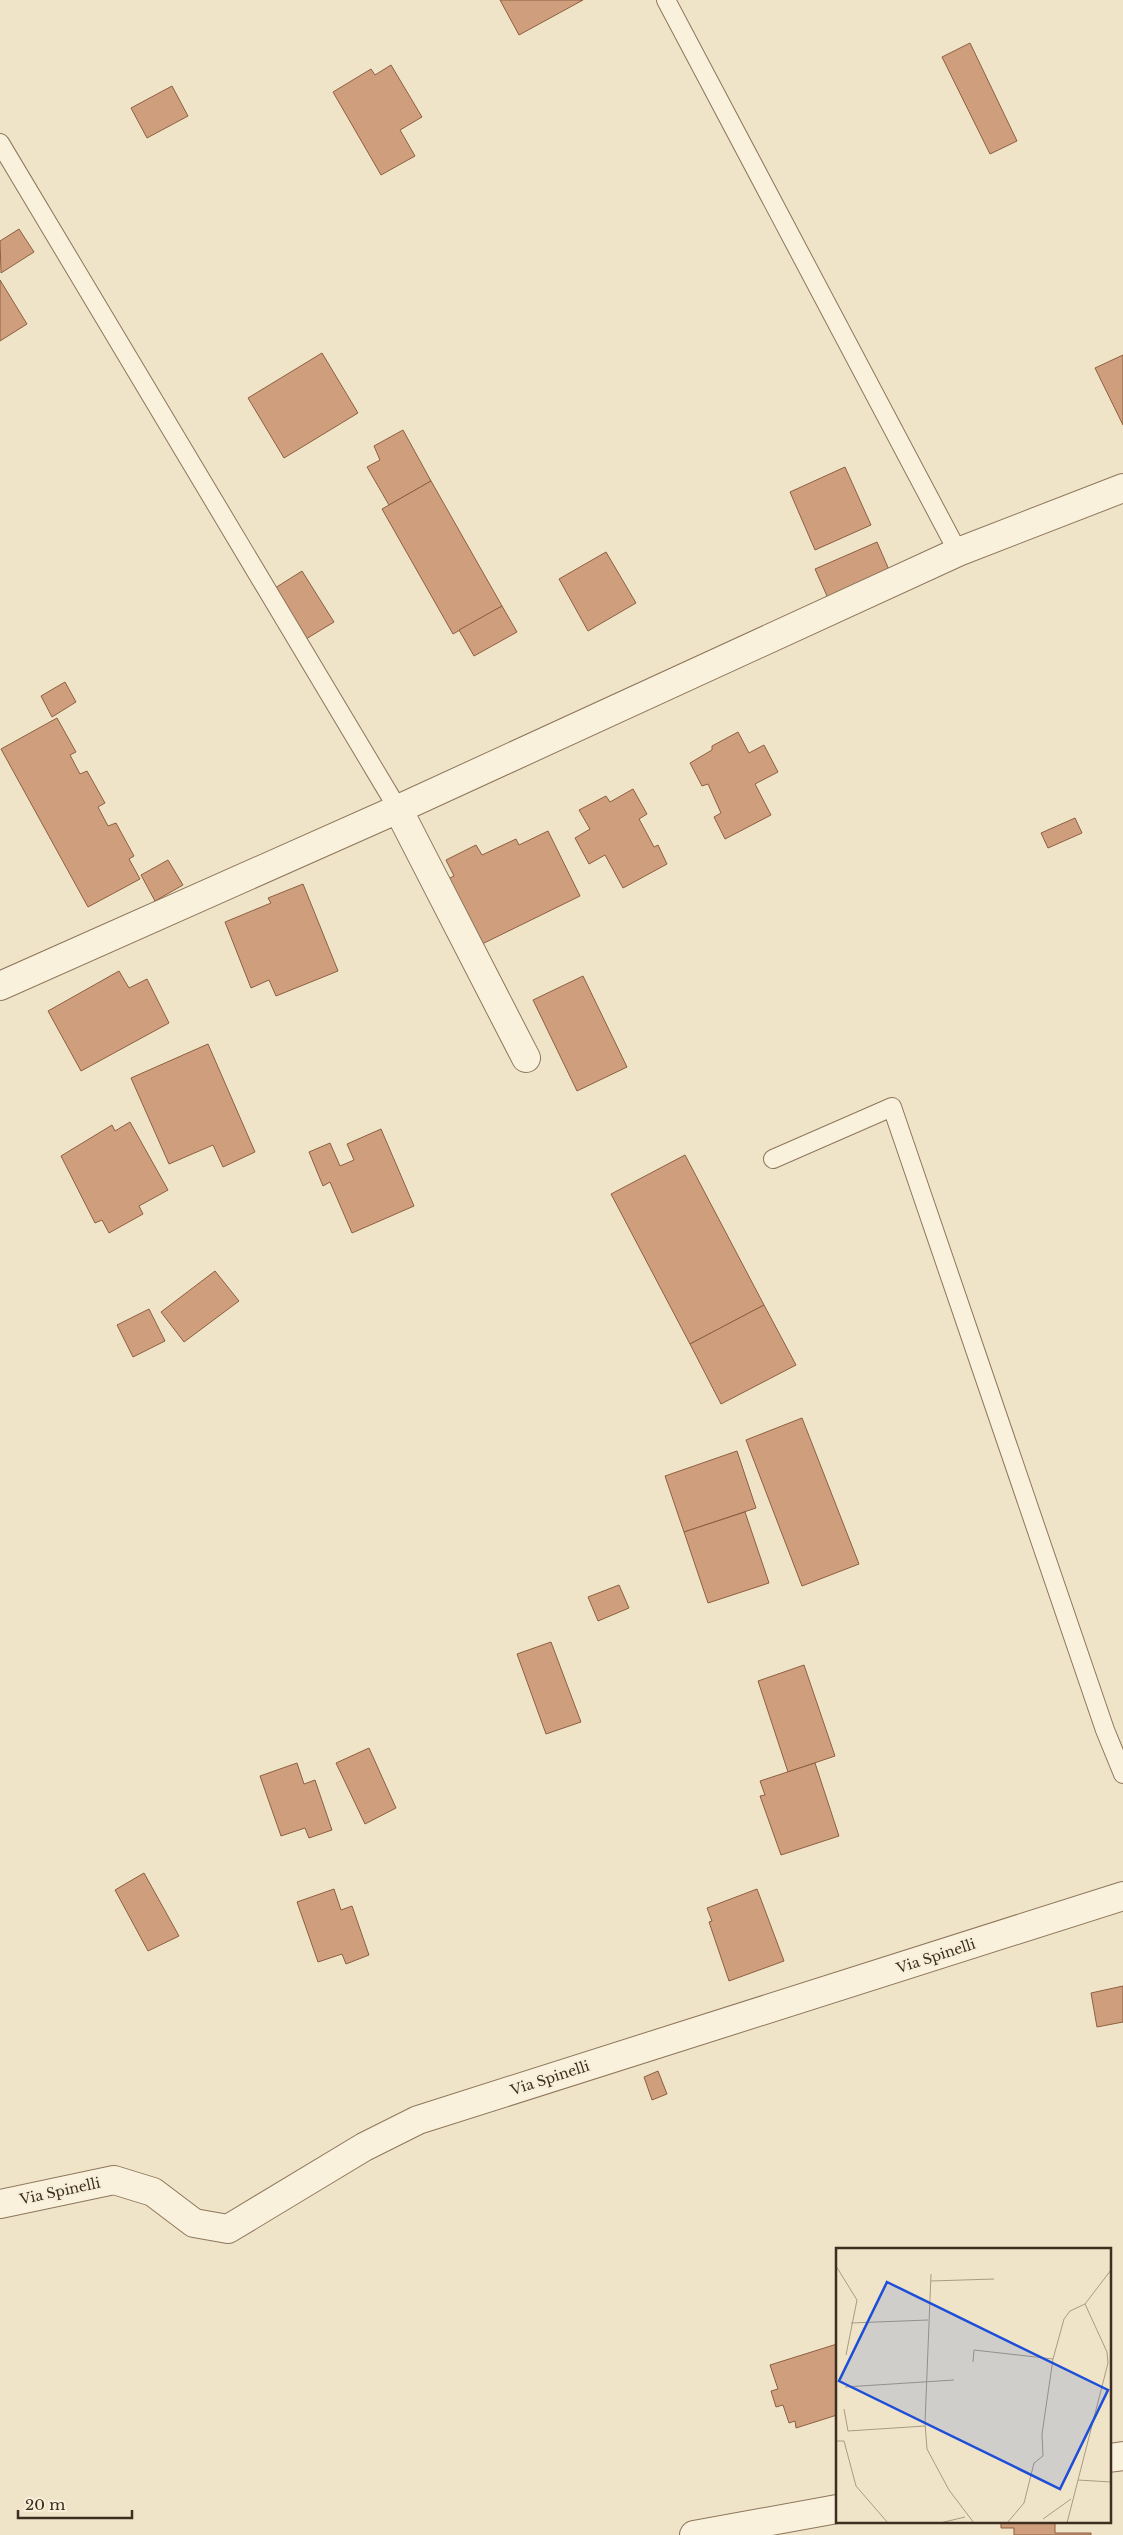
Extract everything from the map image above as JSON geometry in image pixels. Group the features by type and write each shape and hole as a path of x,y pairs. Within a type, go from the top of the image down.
{"street":[{"path":"0,986 398,808 958,552 1123,488"},
{"path":"398,808 526,1058"},
{"name":"Via Spinelli","path":"0,2204 114,2180 153,2192 194,2223 228,2229 364,2147 418,2120 1123,1896"},
{"path":"1110,2458 1123,2456"},
{"path":"694,2535 836,2509"}],"lane":[{"path":"666,0 958,552"},
{"path":"0,143 398,808"},
{"path":"772,1159 892,1107 1105,1730 1123,1774"}],"building":[{"path":"500,0 583,0 519,35"},
{"path":"970,43 1017,141 990,154 942,57"},
{"path":"391,65 422,117 400,130 415,156 381,175 333,92 371,69 375,75"},
{"path":"172,86 188,116 147,138 131,108"},
{"path":"19,229 34,252 1,273 0,241"},
{"path":"0,280 27,324 0,341"},
{"path":"322,353 358,413 284,458 248,398"},
{"path":"1123,355 1123,425 1095,368"},
{"path":"403,430 431,481 389,505 367,467 380,460 374,446"},
{"path":"845,467 871,525 815,550 790,492"},
{"path":"431,481 502,606 453,634 382,509"},
{"path":"877,542 893,579 831,605 815,569"},
{"path":"606,552 636,603 588,631 559,579"},
{"path":"302,571 334,622 306,639 275,588"},
{"path":"502,606 517,632 474,656 459,630"},
{"path":"65,682 76,702 52,717 41,696"},
{"path":"57,718 76,752 70,755 80,774 87,771 105,803 98,807 108,826 116,823 134,856 129,859 140,879 88,907 1,749"},
{"path":"738,732 749,753 764,745 778,772 755,784 771,815 725,839 714,817 721,813 708,784 702,786 690,763 712,750 712,746"},
{"path":"633,789 647,814 639,819 654,847 658,845 667,864 623,888 605,855 589,864 575,838 590,829 579,810 606,796 610,802"},
{"path":"1075,818 1082,833 1048,848 1041,833"},
{"path":"548,831 580,896 478,946 446,880 454,876 446,860 476,845 482,855 516,839 519,845"},
{"path":"168,860 183,885 155,901 141,875"},
{"path":"303,884 338,971 276,996 269,980 251,988 225,922 271,903 268,898"},
{"path":"119,971 129,988 147,979 169,1023 81,1071 48,1011"},
{"path":"583,976 627,1067 577,1091 533,1000"},
{"path":"208,1044 255,1152 223,1167 213,1145 169,1164 131,1078"},
{"path":"130,1122 168,1190 139,1206 143,1214 109,1233 102,1220 95,1223 61,1156 112,1125 115,1131"},
{"path":"381,1129 414,1206 352,1233 330,1182 323,1186 309,1152 330,1143 340,1166 354,1160 347,1144"},
{"path":"685,1155 764,1305 690,1344 611,1194"},
{"path":"215,1271 239,1301 184,1342 161,1312"},
{"path":"764,1305 796,1365 721,1404 690,1344"},
{"path":"149,1309 165,1341 133,1357 117,1325"},
{"path":"802,1418 859,1564 802,1586 746,1440"},
{"path":"737,1451 756,1508 684,1532 665,1476"},
{"path":"745,1512 769,1583 708,1603 684,1532"},
{"path":"619,1585 629,1608 598,1621 588,1597"},
{"path":"551,1642 581,1722 546,1734 517,1654"},
{"path":"804,1665 835,1756 788,1772 758,1681"},
{"path":"369,1748 396,1808 365,1824 336,1763"},
{"path":"297,1763 304,1784 315,1780 332,1830 309,1838 305,1828 281,1836 260,1776"},
{"path":"815,1763 839,1836 781,1855 760,1796 765,1795 760,1781"},
{"path":"144,1873 179,1936 148,1951 115,1890"},
{"path":"334,1889 341,1910 352,1906 369,1955 346,1964 342,1954 318,1962 297,1902"},
{"path":"757,1889 784,1961 729,1981 709,1922 712,1921 707,1908"},
{"path":"1123,1986 1123,2022 1097,2027 1091,1993"},
{"path":"658,2071 667,2094 652,2100 644,2077"},
{"path":"836,2344 836,2415 796,2428 795,2421 789,2423 783,2405 776,2407 771,2391 778,2389 770,2365"},
{"path":"1001,2522 1055,2522 1055,2533 1091,2533 1091,2535 1014,2535 1014,2528 1001,2528"}]}
